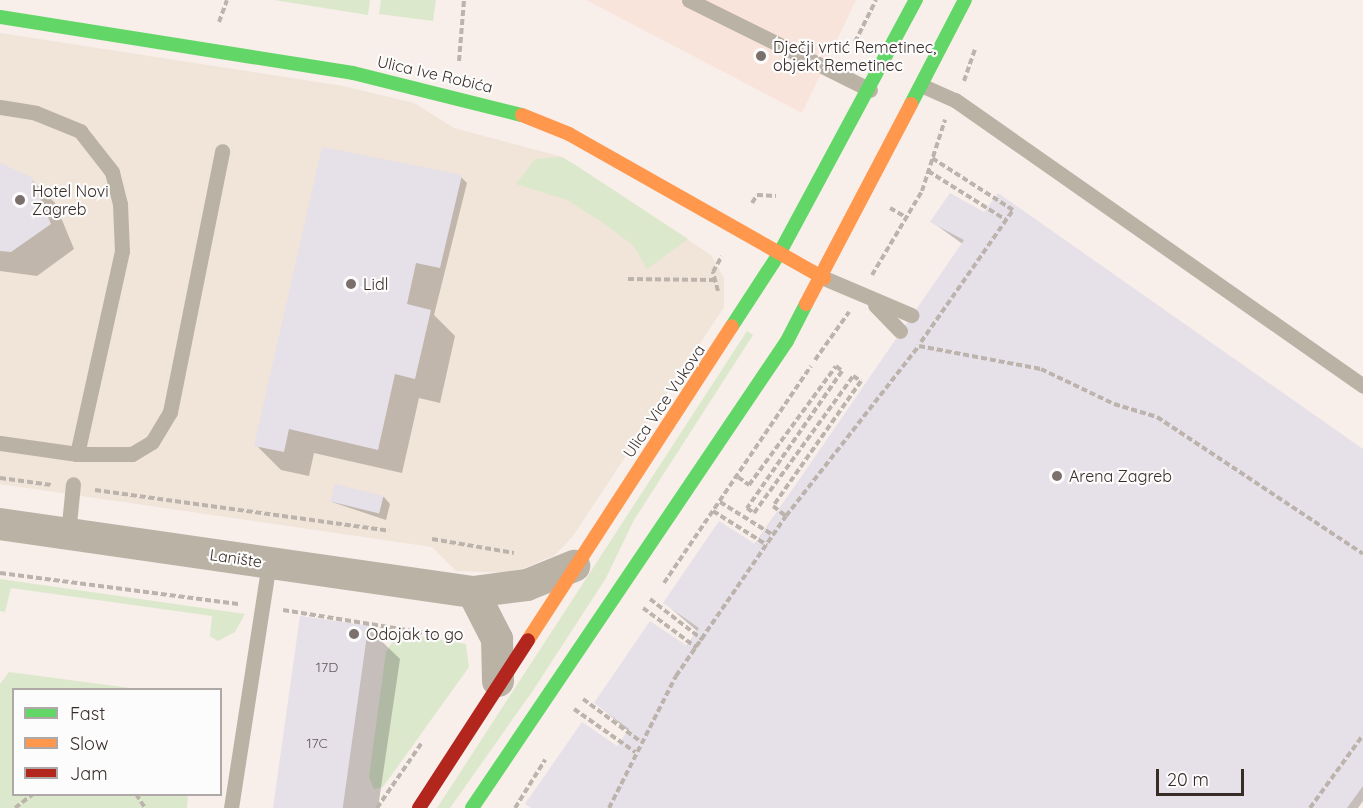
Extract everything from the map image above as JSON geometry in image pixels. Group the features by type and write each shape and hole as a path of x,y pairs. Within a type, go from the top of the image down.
{"street":[{"name":"Ulica Vice Vukova","path":"419,808 498,681 779,254 870,90 916,0"},
{"path":"472,808 620,593 824,278 924,86 965,0"},
{"name":"Ulica Ive Robića","path":"0,17 353,73 502,106 569,134 824,278"},
{"name":"Lanište","path":"0,524 472,592 527,585 573,566"},
{"path":"472,592 497,639 498,681"}],"lane":[{"path":"689,0 870,90"},
{"path":"924,86 955,100 1363,386"},
{"path":"0,107 36,113 80,131 112,172 120,204 122,251 77,454"},
{"path":"0,442 77,454 132,454 152,442 170,412 222,151"},
{"path":"824,278 873,303 911,315"},
{"path":"873,303 900,330"},
{"path":"66,485 68,534"},
{"path":"231,808 269,563"}],"path":[{"path":"215,33 227,0"},
{"path":"459,61 464,0"},
{"path":"853,47 876,0"},
{"path":"878,266 907,219 928,171 942,125"},
{"path":"609,808 640,741 766,545 786,516 919,346 1013,210 932,158"},
{"path":"928,171 1006,220"},
{"path":"883,204 907,219"},
{"path":"628,279 714,280"},
{"path":"919,346 1041,369 1113,405 1157,417 1363,554"},
{"path":"738,477 749,485 836,366 842,371 747,508 754,513 853,376 861,381 773,506 786,516"},
{"path":"0,478 66,485"},
{"path":"88,489 388,531"},
{"path":"720,502 773,535"},
{"path":"713,511 766,545"},
{"path":"432,539 514,553"},
{"path":"0,573 246,605"},
{"path":"650,598 703,640"},
{"path":"643,608 698,648"},
{"path":"274,609 473,640"},
{"path":"579,697 640,741"},
{"path":"572,707 635,752"},
{"path":"1310,808 1363,735"},
{"path":"524,808 517,806 549,755"},
{"path":"377,808 392,782"},
{"path":"15,808 32,796"}],"shaded area":[{"name":"Dječji vrtić Remetinec, objekt Remetinec","path":"586,0 856,0 802,113"},
{"path":"0,33 343,86 414,103 454,128 562,157 711,255 724,278 724,307 573,536 555,555 512,573 456,571 432,547 0,484"}],"green space":[{"path":"274,0 370,0 368,15"},
{"path":"381,0 436,0 433,21 379,14"},
{"path":"562,157 688,239 647,269 634,246 602,222 567,200 516,184 535,159"},
{"path":"747,331 753,335 634,520 606,578 534,689 450,808 437,808"},
{"path":"0,579 245,614 235,632 218,641 210,636 212,616 11,588 5,612 0,611"},
{"path":"398,633 466,644 469,667 383,787 374,789 369,777 386,652"},
{"path":"9,672 130,688 12,688 12,796 188,796 187,808 0,808 0,684"}],"building":[{"name":"Lidl","path":"322,147 462,175 440,268 416,263 407,304 431,310 415,379 395,374 378,450 289,429 284,452 254,446"},
{"name":"Hotel Novi Zagreb","path":"0,163 31,177 51,224 11,252 0,251"},
{"name":"Arena Zagreb","path":"950,193 984,212 998,193 1363,449 1363,786 1347,808 531,808 525,804 582,722 617,746 629,729 594,703 650,621 687,646 699,628 663,603 719,521 755,544 964,240 930,222"},
{"path":"335,484 384,496 379,514 331,501"},
{"path":"300,616 368,626 343,808 273,808"}],"traffic: fast":[{"path":"732,326 779,254 916,0"},
{"path":"911,104 965,0"},
{"path":"0,17 353,73 522,115"},
{"path":"472,808 787,341 806,304"}],"traffic: slow":[{"path":"806,304 911,104"},
{"path":"522,115 569,134 824,278"},
{"path":"528,640 732,326"}],"traffic: jam":[{"path":"419,808 528,640"}],"place":[{"name":"Dječji vrtić Remetinec, objekt Remetinec","path":"761,56"},
{"name":"Hotel Novi Zagreb","path":"20,200"},
{"name":"Lidl","path":"351,284"},
{"name":"Arena Zagreb","path":"1057,476"},
{"name":"Odojak to go","path":"354,634"}]}
